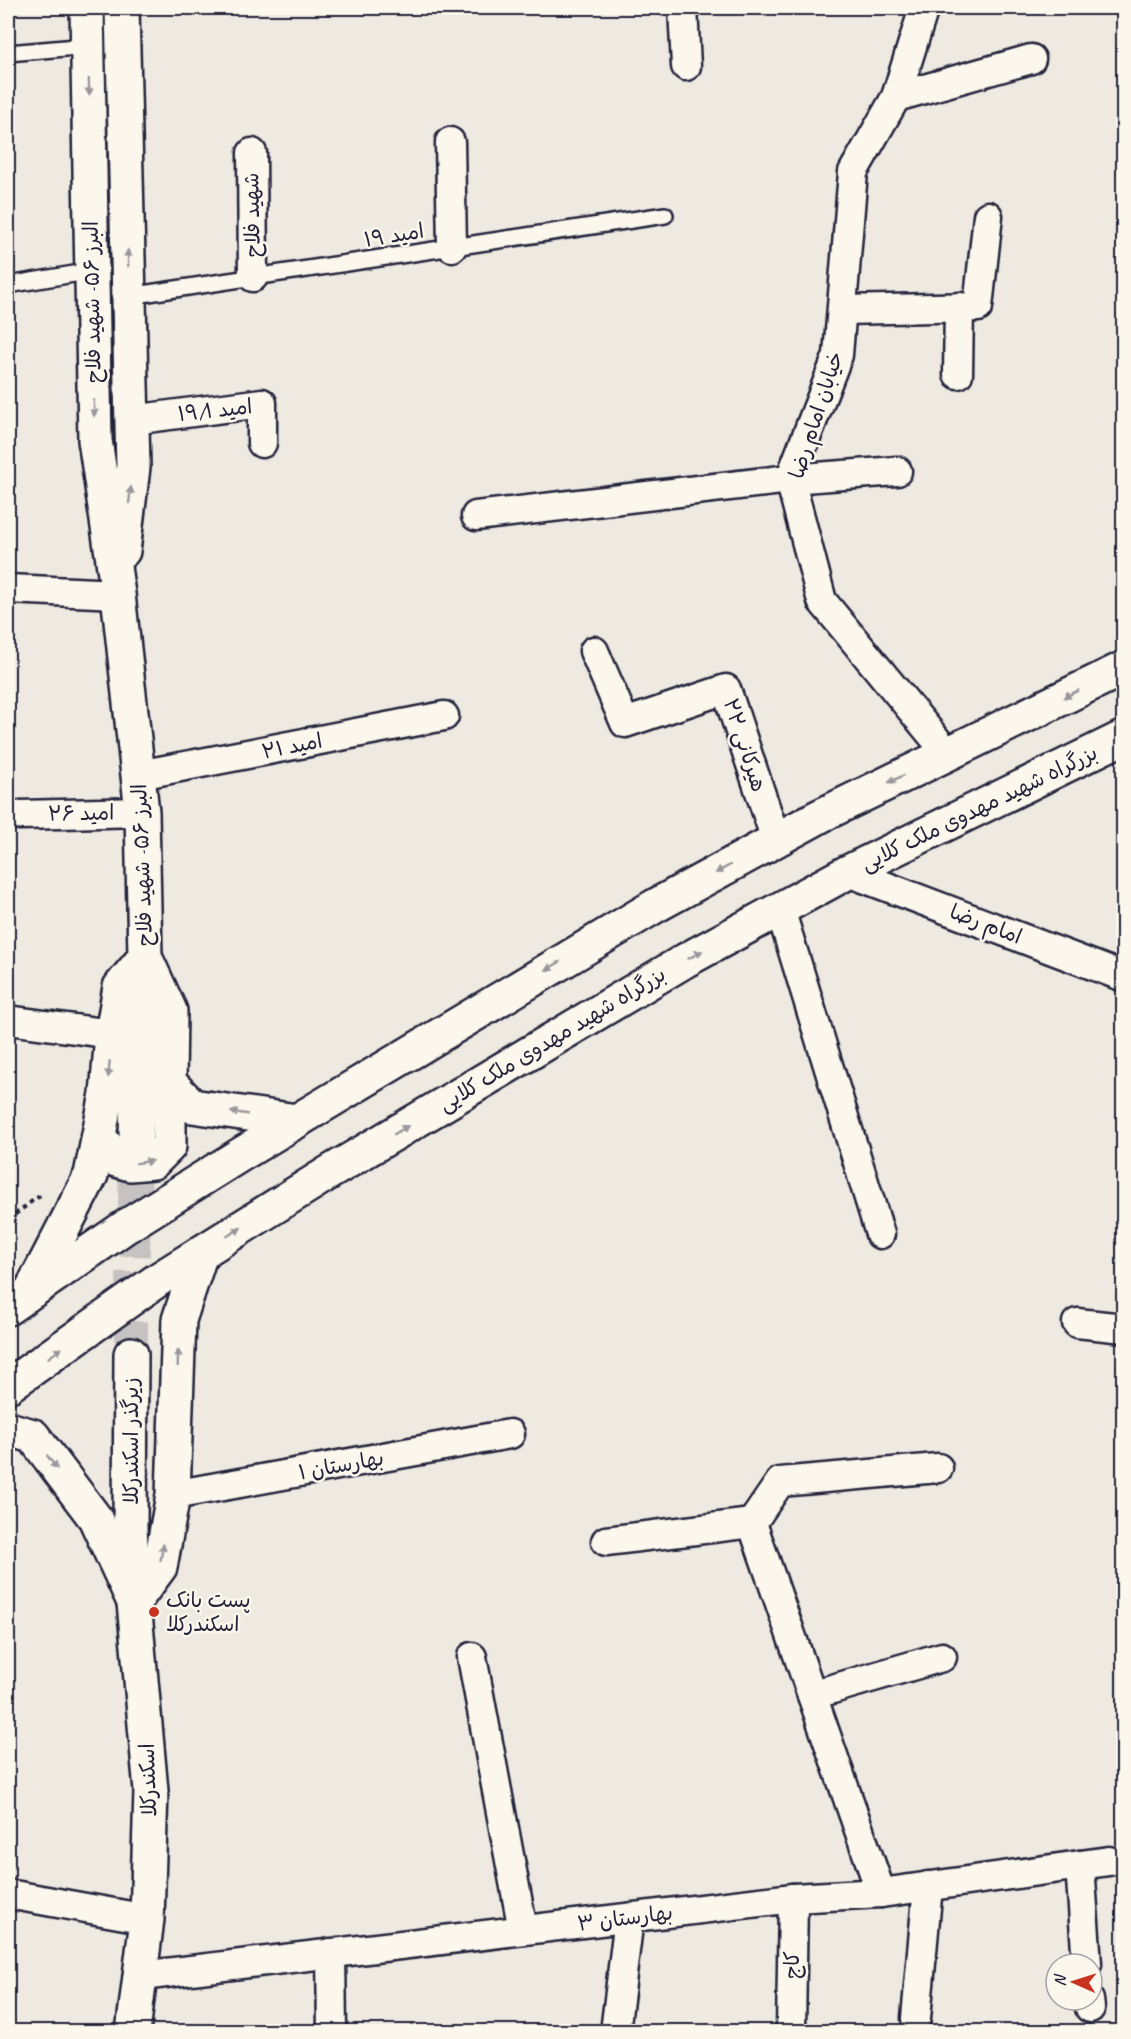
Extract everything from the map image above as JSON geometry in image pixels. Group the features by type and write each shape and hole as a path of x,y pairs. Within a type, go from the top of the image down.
{"main road":[{"name":"البرز ۵۶- شهید فلاح","path":"87,8 95,440 118,594 142,812 145,957 139,1028 136,1137"},
{"name":"البرز ۵۶- شهید فلاح","path":"118,594 133,467 122,8"},
{"path":"19,1300 125,1227 626,923 820,816 1124,668"},
{"name":"بزرگراه شهید مهدوی ملک کلایی","path":"8,1386 159,1279 330,1172 686,960 848,872 1124,737"},
{"path":"19,1300 91,1175 107,1094 112,1034 120,987 145,957 170,1011 169,1146 153,1162 130,1164 116,1160 99,1136"},
{"path":"169,1082 192,1106 297,1121"},
{"path":"8,1430 33,1436 95,1518 134,1602 160,1567 172,1495 180,1320 201,1253"},
{"name":"زیرگذر اسکندرکلا","path":"130,1528 131,1354"},
{"name":"اسکندرکلا","path":"130,1528 134,1602 152,1791 147,1919 134,2031"}],"street":[{"path":"683,8 686,66"},
{"name":"خیابان امام رضا","path":"924,8 896,97 853,172 838,355 790,479 822,601 948,754"},
{"path":"896,97 1031,59"},
{"path":"450,142 452,247"},
{"name":"شهید فلاح","path":"252,153 253,277"},
{"path":"843,310 978,307 988,216"},
{"path":"958,374 959,307"},
{"name":"امید ۱۹/۱","path":"132,420 262,403 261,442"},
{"path":"476,516 790,479 897,471"},
{"path":"8,589 118,594"},
{"name":"هیرکانی ۲۲","path":"594,651 625,723 726,689 776,840"},
{"name":"امید ۲۱","path":"139,776 444,716"},
{"name":"امید ۲۶","path":"20,815 142,812"},
{"name":"امام رضا","path":"848,872 1124,977"},
{"path":"780,909 880,1234"},
{"path":"8,1020 112,1034"},
{"path":"1077,1323 1124,1328"},
{"name":"بهارستان ۱","path":"172,1495 510,1434"},
{"path":"606,1541 752,1523 780,1482 938,1468"},
{"path":"752,1523 881,1893"},
{"path":"472,1657 523,1930"},
{"path":"812,1695 942,1657"},
{"name":"بهارستان ۳","path":"141,1976 793,1899 881,1893 1109,1861"},
{"path":"1080,1865 1086,1952"},
{"path":"916,2018 928,1886"},
{"path":"8,1894 147,1919"},
{"name":"کاج","path":"791,2031 793,1899"},
{"path":"615,2031 629,1918"},
{"path":"331,1953 332,2031"}],"lane":[{"path":"8,54 88,46"},
{"name":"امید ۱۹","path":"129,296 665,215"},
{"path":"8,285 92,271"}],"tunnel":[{"path":"131,1354 136,1137"}],"place":[{"name":"پست بانک اسکندرکلا","path":"154,1612"}]}
